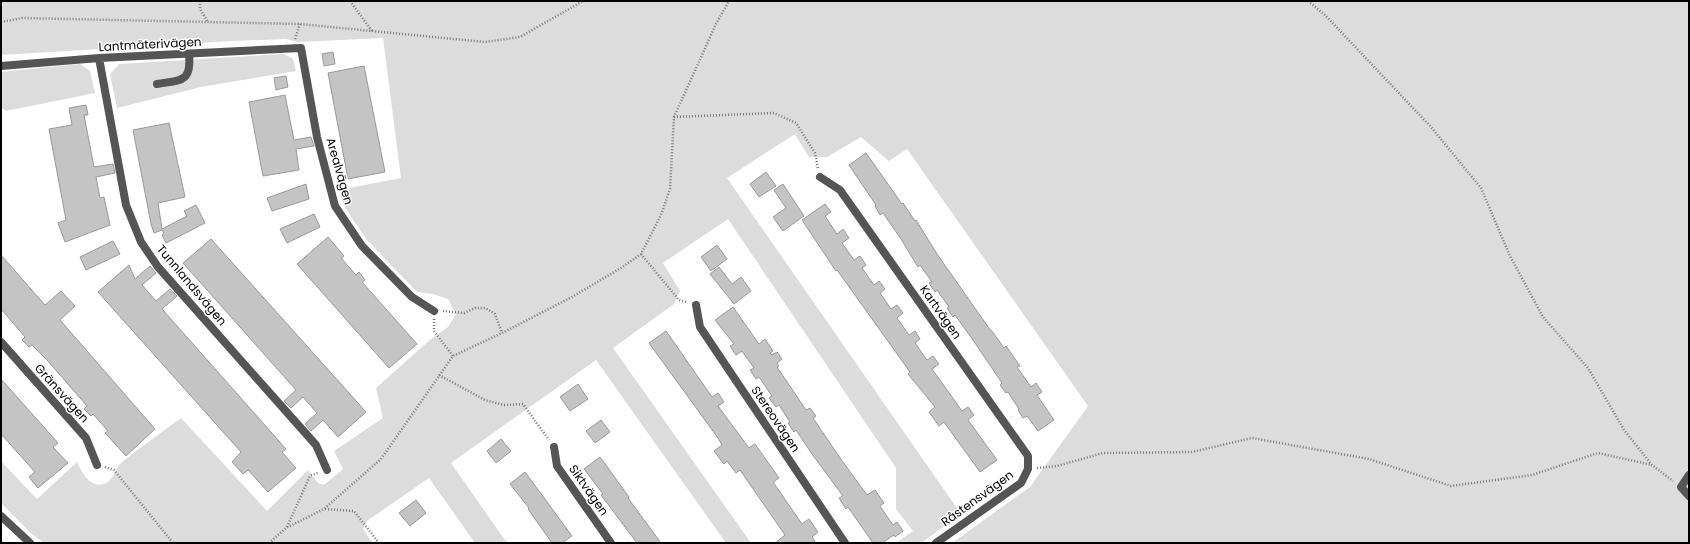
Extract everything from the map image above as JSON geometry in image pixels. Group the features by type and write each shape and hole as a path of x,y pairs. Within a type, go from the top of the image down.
{"street":[{"name":"Lantmäterivägen","path":"1,66 99,58 301,48"},
{"name":"Arealvägen","path":"301,48 317,137 335,206 362,246 412,297 434,311"},
{"path":"156,84 180,80 186,76 191,67 189,54"},
{"name":"Tunnlandsvägen","path":"99,58 126,205 141,242 158,267 316,445 327,470"},
{"name":"Kartvägen","path":"820,177 840,190 1028,456 1028,469"},
{"name":"Stereovägen","path":"696,305 700,327 845,543"},
{"name":"Gränsvägen","path":"1,342 86,438 97,465"},
{"name":"Siktvägen","path":"554,447 557,466 611,543"},
{"name":"Råstensvägen","path":"936,543 1021,483 1028,469"},
{"path":"1689,475 1681,487 1689,496"},
{"path":"1,516 30,543"}],"path":[{"path":"200,1 200,8 208,22"},
{"path":"350,1 372,31"},
{"path":"1,22 22,18 300,24 485,42 520,37 583,1"},
{"path":"269,543 286,528 324,509 381,459 438,375 453,356 502,333 621,268 641,254 661,216 670,189 674,117 716,24 729,1"},
{"path":"1308,1 1325,15 1431,127 1481,188 1510,256 1543,317 1588,368 1624,430 1652,465 1681,487"},
{"path":"292,48 300,24"},
{"path":"674,117 774,113 796,123 815,153 820,177"},
{"path":"641,254 679,300 696,305"},
{"path":"453,356 434,331 434,311 464,313 475,308 485,308 495,314 502,333"},
{"path":"438,375 485,400 504,405 523,404 554,447"},
{"path":"1028,469 1057,466 1103,452 1192,452 1252,438 1369,459 1451,486 1532,475 1598,453 1652,465"},
{"path":"97,465 114,470 173,543"},
{"path":"286,528 310,476 327,470"},
{"path":"324,509 354,511 380,543"}],"shaded area":[{"path":"1,1 1689,1 1689,543 952,543 1030,487 1088,406 907,149 889,161 861,137 827,157 809,157 795,134 727,178 961,514 921,543 896,543 913,531 896,509 896,468 728,219 663,263 680,291 674,304 613,348 751,543 726,543 596,360 451,463 507,543 475,543 429,478 367,521 363,529 373,543 44,543 32,534 1,503 1,461 37,499 77,462 90,481 94,484 104,484 112,478 121,463 181,418 267,511 308,470 318,483 324,485 343,469 334,451 383,418 376,388 431,339 448,327 456,314 448,299 433,294 417,292 367,240 345,208 339,190 401,178 383,38 298,42 286,39 231,41 1,55"},
{"path":"284,54 293,59 296,71 201,87 117,108 110,74 119,64"},
{"path":"80,64 90,71 95,93 6,111 1,107 1,72"}],"building":[{"path":"333,52 335,64 324,66 322,54"},
{"path":"364,66 385,172 348,179 328,73"},
{"path":"286,76 288,87 276,90 274,78"},
{"path":"285,95 294,140 311,137 314,146 296,149 299,170 263,176 249,102"},
{"path":"86,105 88,115 84,115 94,167 113,164 115,173 96,177 100,198 104,197 110,225 65,242 58,223 66,220 49,129 72,125 69,108"},
{"path":"169,123 185,197 158,203 162,229 187,216 184,211 196,205 205,223 166,243 162,235 164,233 162,230 154,233 151,224 133,130"},
{"path":"866,153 902,204 903,203 915,221 916,220 937,254 991,331 1004,348 1006,346 1020,366 1017,367 1031,387 1036,383 1042,392 1037,395 1054,420 1038,431 1027,416 1023,418 1008,392 1006,393 1000,385 1002,383 973,340 955,315 953,317 947,308 949,307 937,290 935,292 929,283 932,282 920,265 918,267 883,213 880,215 875,206 876,205 849,165"},
{"path":"766,172 776,186 759,197 750,184"},
{"path":"306,184 309,199 272,211 267,198"},
{"path":"783,184 804,216 783,231 773,217 786,208 774,190"},
{"path":"825,204 831,212 825,216 837,234 843,229 849,238 842,243 854,260 860,256 866,265 862,268 874,285 879,281 885,289 880,293 891,309 897,305 903,313 897,318 909,335 915,331 920,339 915,343 927,360 933,356 939,364 932,369 962,411 968,407 974,415 968,420 997,460 980,472 944,422 939,426 929,412 935,407 908,374 910,372 837,270 836,271 802,220"},
{"path":"314,214 320,227 287,243 280,229"},
{"path":"328,237 344,256 341,258 356,275 359,272 365,280 362,282 417,344 389,368 297,264"},
{"path":"211,239 366,412 338,437 323,420 311,431 305,424 317,413 303,397 291,408 284,401 296,390 183,263"},
{"path":"113,241 120,254 86,270 80,257"},
{"path":"717,245 727,259 711,271 701,257"},
{"path":"1,255 45,305 61,291 75,306 60,320 155,429 126,456 105,433 108,431 93,414 91,416 84,409 87,406 47,360 32,345 29,347 22,340 25,337 1,309"},
{"path":"129,265 135,279 150,266 156,273 142,285 156,301 170,289 177,296 162,309 286,449 282,452 296,468 268,492 248,470 243,474 232,462 241,452 98,292"},
{"path":"719,267 732,284 741,277 751,291 734,304 710,274"},
{"path":"733,307 759,344 765,339 773,351 770,353 772,355 777,352 782,359 777,363 779,366 777,367 806,410 810,408 816,416 813,418 867,495 875,490 884,503 880,506 893,525 897,522 903,531 895,537 894,535 882,543 873,543 848,507 846,509 839,498 843,496 796,430 794,432 788,423 790,422 779,405 776,407 769,398 772,396 759,377 756,379 750,370 754,368 742,351 736,355 730,346 734,344 715,320"},
{"path":"666,331 712,397 718,393 724,402 718,406 749,448 755,444 779,478 773,482 802,524 809,519 818,532 812,537 816,543 775,543 785,535 740,470 736,473 727,461 724,464 714,451 722,445 718,438 649,343"},
{"path":"1,379 58,443 53,447 68,463 38,488 29,477 35,472 1,434"},
{"path":"578,384 588,399 570,411 560,397"},
{"path":"601,420 610,432 595,443 586,431"},
{"path":"501,439 511,451 496,463 487,451"},
{"path":"600,457 661,543 637,543 601,495 603,494 584,469"},
{"path":"525,472 572,536 562,543 552,543 528,509 529,508 510,484"},
{"path":"416,500 426,513 410,526 399,513"}]}
